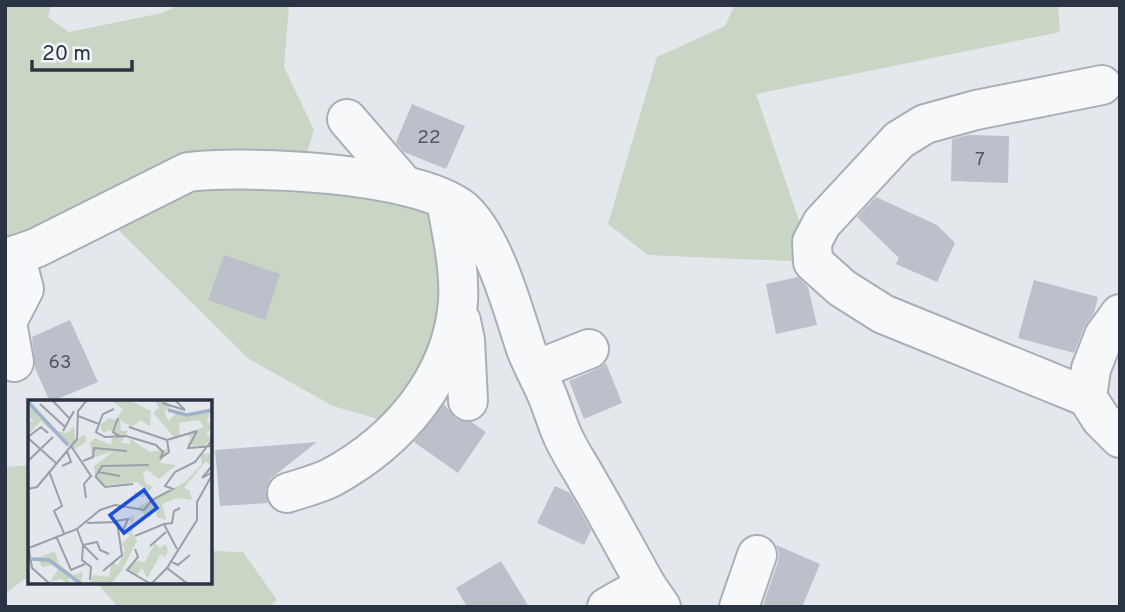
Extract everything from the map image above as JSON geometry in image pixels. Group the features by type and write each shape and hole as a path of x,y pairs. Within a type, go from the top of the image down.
{"street":[{"path":"1102,85 1000,105 925,124 899,140 822,223 812,242 813,262 842,288 883,313 1087,397 1101,419 1120,438"},
{"path":"347,119 404,185"},
{"path":"14,362 7,322 24,289 10,257 36,248 188,172 267,168 404,185 446,201 463,210 483,236 562,435 653,596 607,607"},
{"path":"446,201 457,264 468,401"},
{"path":"287,493 330,478 369,454 401,426 430,386 451,346 458,302"},
{"path":"1087,397 1095,358 1104,336 1120,314"},
{"path":"536,370 589,349"},
{"path":"739,607 757,555"}],"green space":[{"path":"5,5 51,5 48,17 69,32 162,13 179,5 289,5 284,67 314,130 301,170 446,201 457,264 401,426 333,406 249,359 100,212 5,245"},
{"path":"735,5 1058,5 1060,32 756,94 813,262 648,255 608,224 657,57 725,26"},
{"path":"28,465 28,577 5,594 5,467"},
{"path":"212,551 243,552 277,600 269,607 118,607 98,584 212,584"}],"building":[{"path":"412,104 465,126 446,169 404,152 396,142"},
{"path":"968,135 1009,136 1008,183 951,181 952,139"},
{"path":"876,197 937,225 955,243 937,282 896,264 899,258 857,217"},
{"path":"224,255 280,274 265,320 208,300"},
{"path":"798,277 808,287 817,325 776,334 766,284"},
{"path":"1034,280 1098,297 1094,313 1084,328 1074,353 1018,338"},
{"path":"70,320 98,382 49,400 35,368 32,337"},
{"path":"606,363 622,403 584,419 569,381"},
{"path":"444,404 457,420 471,422 486,432 458,473 414,442"},
{"path":"317,442 270,479 266,489 268,503 220,506 215,450"},
{"path":"555,486 570,493 591,530 584,545 537,523"},
{"path":"776,545 820,564 802,607 763,605 778,562 779,552"},
{"path":"501,561 529,607 467,607 456,588"}]}
